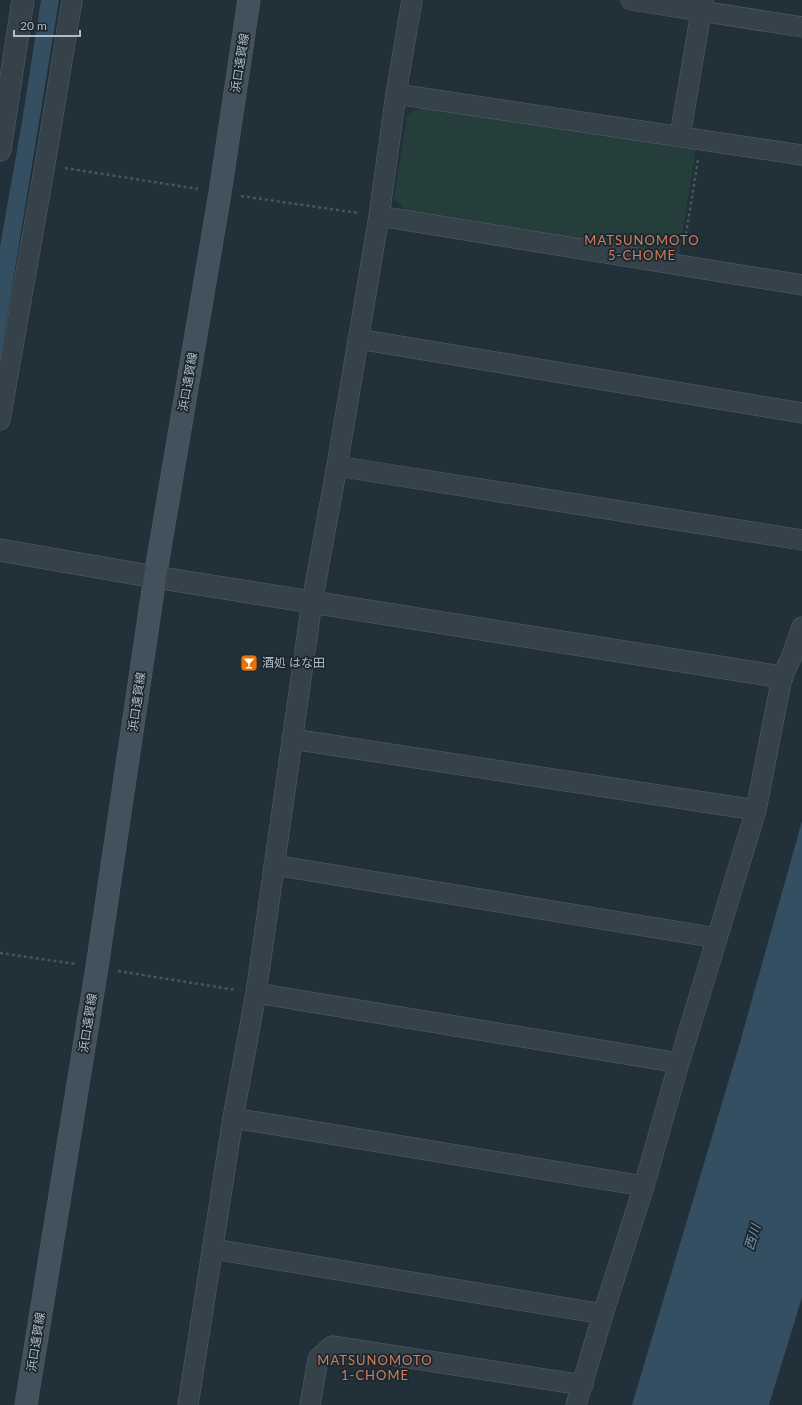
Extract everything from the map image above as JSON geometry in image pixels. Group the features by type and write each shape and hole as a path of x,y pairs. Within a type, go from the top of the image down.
{"main road":[{"name":"浜口遠賀線","path":"26,1405 97,967 155,577 220,193 249,0"}],"street":[{"path":"0,150 24,0"},
{"path":"0,420 72,0"},
{"path":"188,1405 233,1118 256,993 312,602 337,466 379,216 396,94 412,0"},
{"path":"631,0 702,6 802,27"},
{"path":"680,136 702,6"},
{"path":"396,94 802,155"},
{"path":"379,216 802,285"},
{"path":"358,339 802,413"},
{"path":"337,466 802,540"},
{"path":"0,550 155,577 782,677"},
{"path":"576,1405 584,1384 603,1314 644,1186 679,1063 756,810 782,677 791,658 802,627"},
{"path":"292,739 756,810"},
{"path":"274,865 717,938"},
{"path":"256,993 679,1063"},
{"path":"233,1118 644,1186"},
{"path":"213,1249 603,1314"},
{"path":"310,1405 318,1359 332,1346 584,1384"}],"path":[{"path":"681,265 701,139"},
{"path":"45,164 220,193 379,216"},
{"path":"0,953 256,993"}],"green space":[{"path":"423,106 696,148 679,256 405,210 394,198 407,115"}],"water":[{"path":"41,0 59,0 0,360 0,247 22,122"},
{"name":"西川","path":"802,821 802,1297 769,1405 632,1405 739,1046"}],"place":[{"name":"酒処 はな田","path":"249,663"}],"district":[{"name":"MATSUNOMOTO 5-CHOME","path":"642,248"},
{"name":"MATSUNOMOTO 1-CHOME","path":"375,1368"}]}
